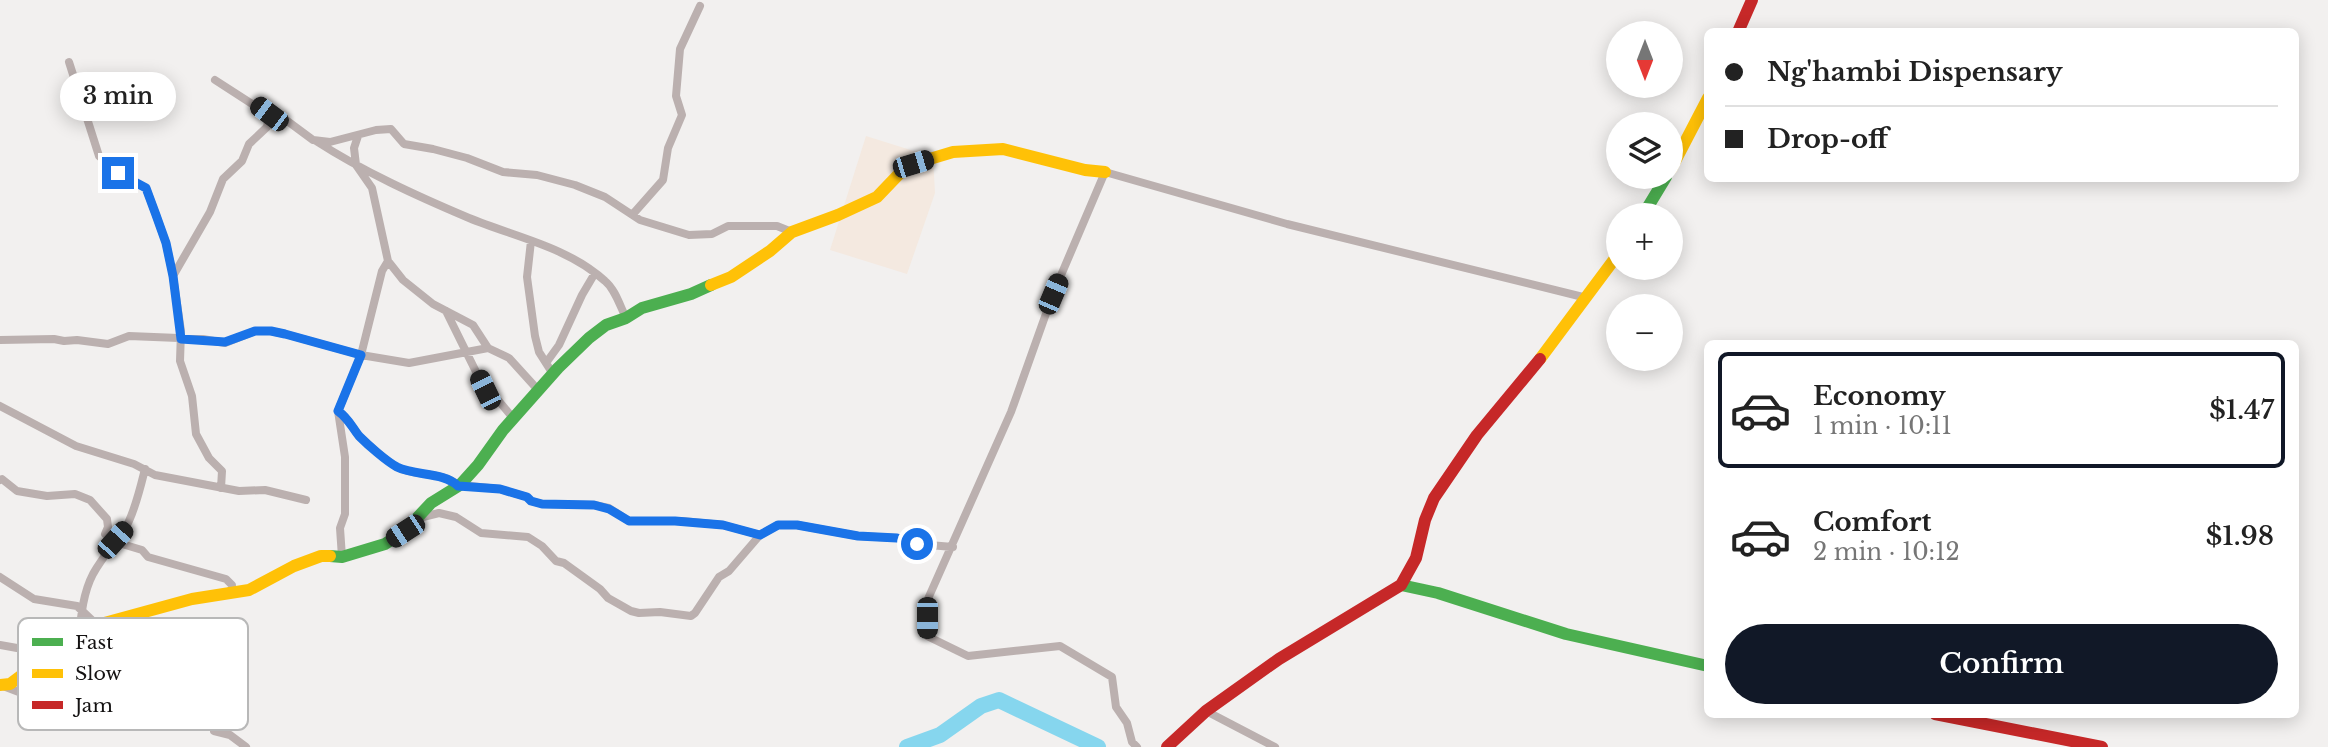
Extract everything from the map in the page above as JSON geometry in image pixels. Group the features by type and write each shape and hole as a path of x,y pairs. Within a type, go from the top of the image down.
{"street":[{"path":"1740,28 1752,0"},
{"path":"633,214 663,180 668,148 682,115 676,96 680,50 700,6"},
{"path":"69,62 99,156 118,173 146,188 166,243 181,339 180,361 192,396 197,434 209,458 222,471 221,488"},
{"path":"215,79 356,165 470,218 581,262 608,283 626,318"},
{"path":"1683,150 1704,107"},
{"path":"173,276 210,212 223,179 242,161 249,144 267,127 269,114"},
{"path":"313,140 330,142 376,130 391,129 404,144 444,152 503,172 537,176 575,185 605,197 640,220 689,235 712,234 728,226 778,226 792,232"},
{"path":"358,136 354,148 356,165 372,188 388,261 402,280 433,304 473,325 488,348 509,358 539,391"},
{"path":"550,368 606,325 626,318 642,308 691,294 731,277 770,251 792,232 877,197 900,173 913,164 953,152 1003,149 1085,170 1105,172 1286,224 1587,298"},
{"path":"1105,172 1053,294 1011,412 927,601 927,636 968,656 1060,646 1112,677 1116,707 1127,723 1132,743 1137,747"},
{"path":"531,241 527,277 530,298 539,352 550,368"},
{"path":"342,557 340,528 345,514 345,457 338,411 361,355 382,271 388,261"},
{"path":"1167,747 1206,711 1279,659 1401,585 1416,558 1425,520 1434,498 1448,476 1606,271"},
{"path":"123,618 192,599 249,590 294,566 321,556 342,557 385,544 405,531 432,503 459,485 478,465 513,418 539,391 582,295 595,273"},
{"path":"446,310 485,390 498,400 513,418"},
{"path":"0,340 54,339 108,344 129,337 225,342 255,331 271,331 361,355 409,363 488,348"},
{"path":"0,406 76,446 145,469 155,475 221,488 265,490 306,500"},
{"path":"338,411 349,420 359,436 397,467 410,472 451,479 459,485 500,489 542,504 594,505 609,509 629,521 723,525 760,535"},
{"path":"81,618 92,575 126,528 134,504 141,493 145,469"},
{"path":"0,480 17,491 47,496 75,494 90,500 107,519 105,534 142,550 148,557 226,579 232,584 231,593"},
{"path":"419,517 439,513 456,517 481,533 528,537 542,546 556,561 564,563 600,589 608,598 639,614 660,612 691,616 719,578 729,571 760,535 778,525 797,525 858,536 897,538 917,544 953,547"},
{"path":"0,577 34,599 77,606 90,618"},
{"path":"1401,585 1438,593 1566,634 1704,665"},
{"path":"0,645 18,648"},
{"path":"2,686 18,678"},
{"path":"1206,711 1275,747"},
{"path":"1955,718 2102,747"},
{"path":"214,730 230,735 246,747"}],"shaded area":[{"path":"866,136 933,157 935,193 907,274 830,250"}],"waterway":[{"path":"907,747 940,735 981,706 999,700 1098,747"}],"traffic: fast":[{"path":"1650,203 1659,189"},
{"path":"330,556 342,557 385,544 405,531 431,503 460,485 503,430 558,368 606,325 626,318 642,308 691,294 711,285"},
{"path":"1401,585 1438,593 1566,634 1704,665"}],"traffic: slow":[{"path":"1683,146 1704,106"},
{"path":"711,285 731,277 770,251 792,232 877,197 900,173 913,164 953,152 1003,149 1085,170 1105,172"},
{"path":"1540,359 1606,270"},
{"path":"123,618 192,599 249,590 294,566 321,556 330,556"},
{"path":"0,685 10,684 18,678"}],"traffic: jam":[{"path":"1740,28 1752,0"},
{"path":"1167,747 1206,711 1279,659 1401,585 1416,558 1425,520 1434,498 1477,435 1540,359"},
{"path":"1955,718 2102,747"}],"route":[{"path":"118,173 146,188 166,243 181,339 225,342 255,331 271,331 361,355 338,411 349,420 359,436 397,467 451,479 458,486 500,489 542,504 594,505 609,509 629,521 723,525 760,535 778,525 797,525 858,536 897,538 917,544"}]}
